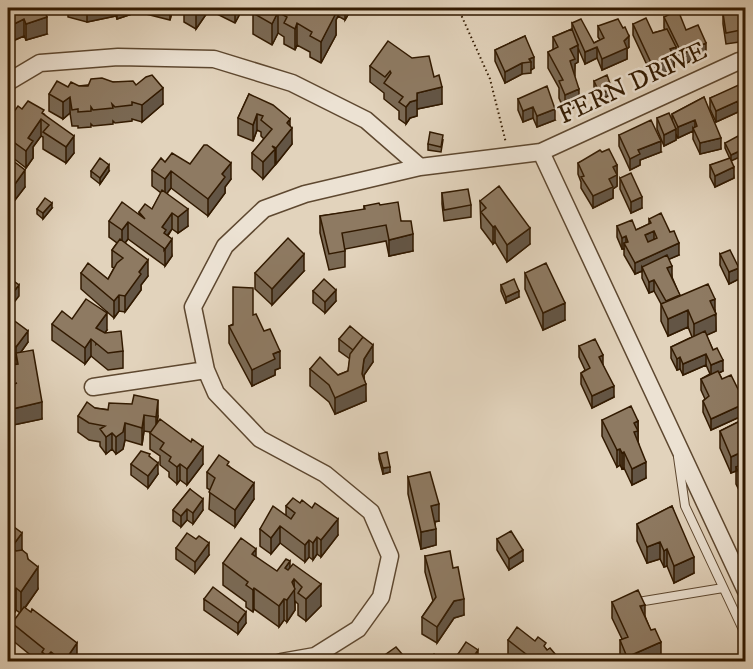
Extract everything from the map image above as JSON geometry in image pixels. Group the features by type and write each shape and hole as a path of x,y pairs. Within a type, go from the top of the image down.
{"street":[{"path":"8,82 40,63 118,57 214,59 292,83 366,120 420,167"},
{"name":"FERN DRIVE","path":"281,662 315,656 358,629 381,597 390,556 371,512 325,474 260,439 216,393 206,370 193,307 225,246 264,209 305,194 420,167 541,152 739,61 746,61"},
{"path":"541,152 746,591"},
{"path":"93,387 206,370"}],"lane":[{"path":"675,439 685,506 746,636"},
{"path":"624,604 723,588"}],"path":[{"path":"458,8 490,79 506,134 508,157"}],"building":[{"path":"8,8 44,8 47,17 26,24 24,19 8,27"},
{"path":"187,8 200,8 196,13"},
{"path":"256,8 326,8 336,13 321,42 310,36 312,32 297,23 295,29 284,23 287,17 278,12 272,24 253,13"},
{"path":"746,9 746,29 726,33 723,13"},
{"path":"678,10 686,30 698,25 706,43 682,54 664,17"},
{"path":"646,18 653,33 667,29 676,47 670,49 674,57 653,67 633,24"},
{"path":"581,19 594,43 604,38 598,26 618,19 629,36 624,41 627,48 602,59 597,47 585,52 572,23"},
{"path":"572,29 578,45 570,49 575,59 570,61 579,89 565,95 559,81 563,80 548,52 558,47 553,37"},
{"path":"525,36 534,57 529,59 531,62 522,63 505,72 495,50"},
{"path":"388,41 412,58 429,56 434,77 439,75 442,87 417,93 417,100 410,102 406,107 399,102 403,97 384,83 390,71 385,77 370,66"},
{"path":"152,75 163,88 142,105 132,102 132,105 115,107 112,104 113,108 93,110 91,107 91,111 78,112 78,109 72,110 70,97 63,102 49,94 57,81 68,87 71,82 79,86 88,86 91,79 102,78 113,82 133,81 136,85"},
{"path":"607,75 612,89 600,94 594,81"},
{"path":"743,83 746,84 746,104 738,101 716,111 710,98"},
{"path":"547,86 555,109 537,116 533,107 523,111 518,99"},
{"path":"249,94 273,105 290,119 287,123 292,128 276,148 272,146 275,149 263,162 252,153 272,129 261,120 263,116 257,114 253,125 238,118"},
{"path":"704,97 721,138 700,143 693,128 697,126 695,120 678,127 672,114"},
{"path":"28,101 44,110 42,113 74,136 66,147 43,132 49,125 41,119 28,138 33,141 26,151 8,138 8,120 18,106 22,109"},
{"path":"669,113 676,129 664,135 657,118"},
{"path":"651,120 661,141 638,150 640,154 630,159 619,135"},
{"path":"430,132 443,135 441,147 428,144"},
{"path":"738,136 744,149 731,155 725,143"},
{"path":"204,145 231,163 222,174 225,177 208,199 171,171 165,179 152,170 161,158 165,162 172,153 190,164"},
{"path":"609,149 617,165 613,167 617,175 609,179 613,187 593,196 581,177 584,176 578,163 600,150 602,152"},
{"path":"8,157 25,170 15,184 8,178"},
{"path":"100,158 109,165 100,178 91,171"},
{"path":"730,158 734,167 715,176 710,165"},
{"path":"631,173 642,197 631,202 620,178"},
{"path":"499,186 530,228 507,245 495,226 493,227 481,212 486,208 480,201"},
{"path":"468,189 471,205 444,210 442,193"},
{"path":"162,190 188,209 178,217 172,213 162,227 166,230 164,233 172,239 165,249 128,222 122,230 109,221 122,202 145,219 139,212 145,204 152,209"},
{"path":"45,198 52,203 43,213 37,209"},
{"path":"398,202 401,221 411,221 413,234 389,240 386,225 342,233 345,251 329,254 320,216 365,209 364,206 379,203 380,205"},
{"path":"661,213 670,232 674,231 679,243 635,263 624,243 628,242 626,236 622,238 617,226 632,220 636,230 651,223 649,219","holes":["654,231 657,238 648,242 645,235"]},
{"path":"288,238 304,254 272,289 255,273"},
{"path":"120,239 148,260 125,296 119,295 114,301 81,273 88,263 108,279 117,263 123,258 112,250"},
{"path":"730,250 739,268 729,272 720,254"},
{"path":"667,255 672,266 667,268 680,295 666,301 654,280 649,282 642,267"},
{"path":"546,263 565,303 543,313 525,273"},
{"path":"11,279 19,285 8,299 8,281"},
{"path":"324,279 336,290 325,302 313,291"},
{"path":"514,279 519,291 506,297 501,285"},
{"path":"708,284 715,299 710,301 716,314 694,324 688,310 668,319 661,304"},
{"path":"233,287 253,288 253,315 256,314 264,331 270,329 280,351 273,354 275,359 252,370 229,326 233,325"},
{"path":"86,299 107,313 96,328 105,333 121,331 123,351 108,353 91,339 85,348 52,324 62,311 72,319"},
{"path":"12,319 28,331 16,347 8,341 8,324"},
{"path":"350,326 363,337 353,350 339,339"},
{"path":"705,331 713,350 717,348 723,360 711,365 706,354 683,364 680,357 677,359 671,347"},
{"path":"363,337 373,345 364,359 362,374 366,384 335,398 329,385 310,369 320,357 338,375 348,371 350,354"},
{"path":"595,339 603,355 599,357 614,386 592,396 581,373 590,368 579,346"},
{"path":"33,350 42,402 8,410 9,386 17,383 14,384 11,365 18,364 16,353"},
{"path":"718,371 722,379 731,375 738,389 746,386 746,403 711,419 703,401 709,396 701,379"},
{"path":"134,395 158,400 156,417 144,415 142,428 125,423 123,432 116,437 112,433 106,437 100,429 105,426 89,423 78,416 87,402 95,408 108,410 109,403 132,404"},
{"path":"631,406 638,421 634,423 638,431 634,432 646,462 632,469 624,452 617,450 602,420"},
{"path":"746,418 746,450 731,457 720,431"},
{"path":"160,419 191,442 192,439 203,447 187,469 180,464 177,467 169,461 171,457 160,449 164,443 150,433"},
{"path":"141,451 150,454 149,456 158,463 148,476 131,464"},
{"path":"387,452 390,467 383,468 379,454"},
{"path":"219,455 229,462 227,465 254,483 235,510 209,492 215,478 207,472"},
{"path":"746,463 746,488 736,467"},
{"path":"430,472 439,504 431,506 436,529 421,532 408,477"},
{"path":"190,489 203,499 193,513 187,509 181,516 173,510"},
{"path":"293,498 300,503 302,500 312,508 315,503 338,519 321,540 317,537 313,543 309,540 305,545 280,526 271,538 260,529 273,506 291,519 295,513 286,506"},
{"path":"672,506 694,557 674,566 667,549 664,551 660,542 647,547 637,524"},
{"path":"10,524 22,533 11,548 16,551 22,550 38,567 21,592 16,588 13,593 8,589 8,527"},
{"path":"511,531 523,550 509,559 497,539"},
{"path":"187,533 196,539 199,536 209,543 195,562 176,548"},
{"path":"241,538 256,549 252,554 277,571 286,559 290,561 285,568 288,570 293,564 321,584 306,599 298,593 302,587 294,579 292,582 295,589 279,606 246,585 248,582 223,563"},
{"path":"450,551 453,568 458,567 464,599 454,601 437,627 422,617 436,597 425,556"},
{"path":"213,587 246,612 238,623 204,599"},
{"path":"638,590 645,605 640,606 651,630 655,629 661,642 627,657 620,640 628,637 612,602"},
{"path":"24,607 31,612 32,609 77,643 64,662 51,652 47,656 42,652 44,649 12,623"},
{"path":"517,627 535,641 538,637 546,643 544,646 547,650 550,648 562,662 527,662 531,658 508,640"},
{"path":"466,642 478,650 470,662 458,654"},
{"path":"396,647 408,662 385,662 382,657"},
{"path":"434,654 440,662 423,662"}]}
